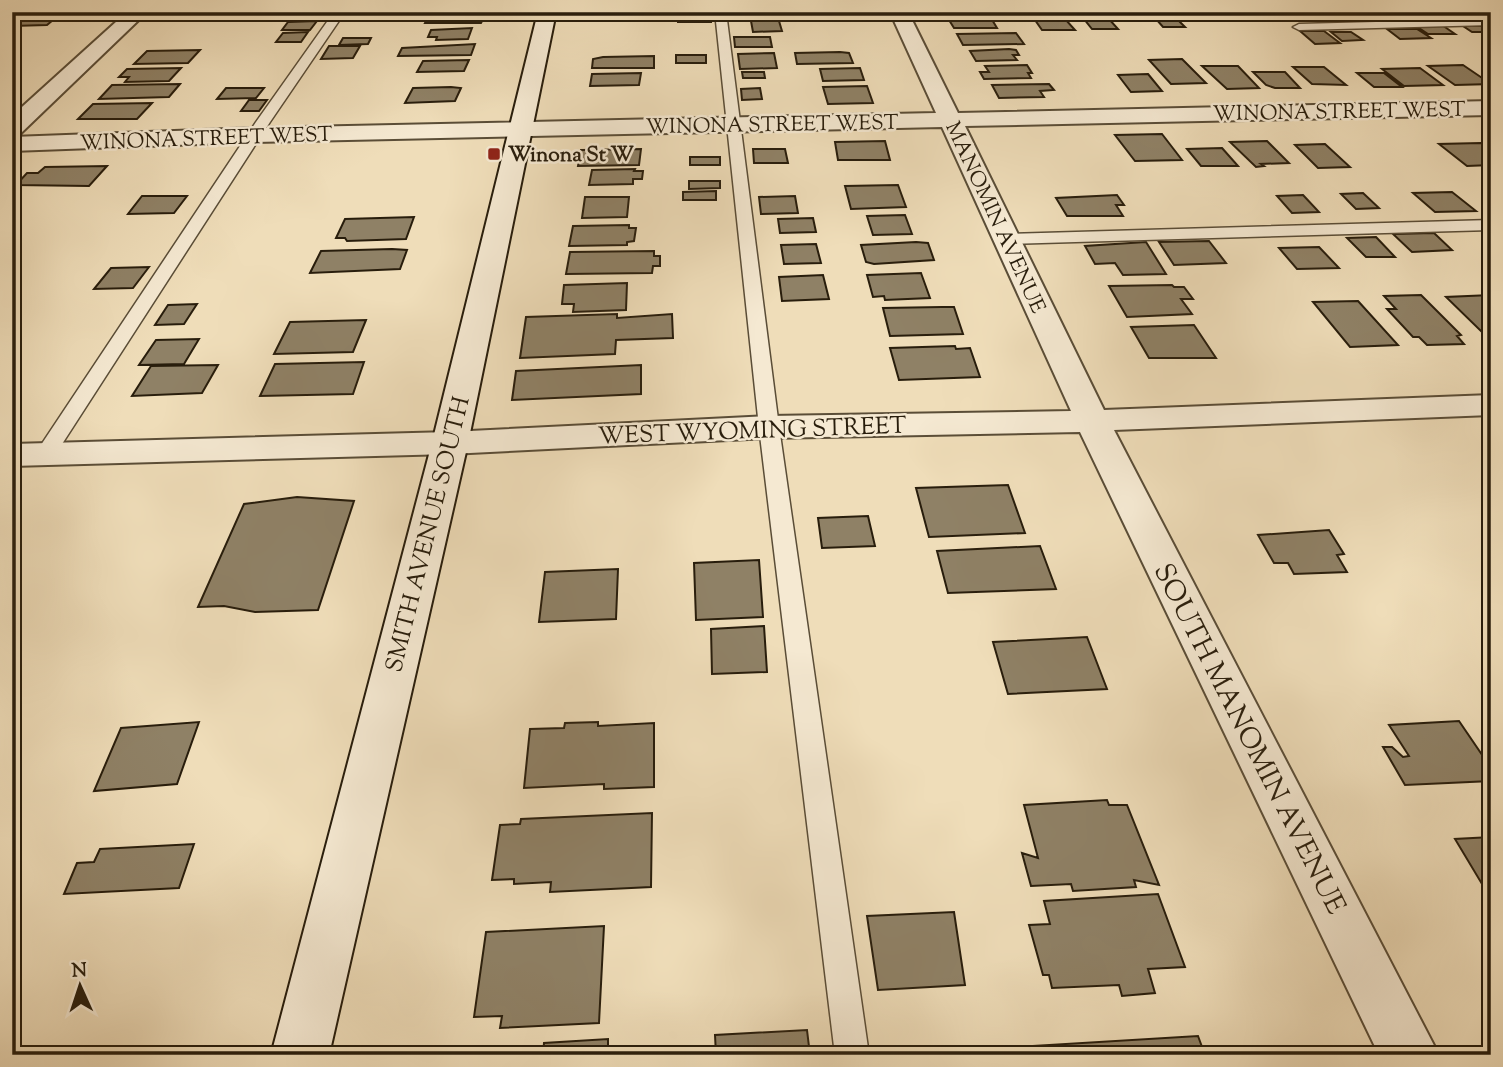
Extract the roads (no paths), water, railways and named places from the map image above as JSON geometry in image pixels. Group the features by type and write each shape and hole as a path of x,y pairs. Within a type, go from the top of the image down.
{"street":[{"path":"12,129 138,12"},
{"name":"SMITH AVENUE SOUTH","path":"300,1055 450,443 547,12"},
{"name":"MANOMIN AVENUE","path":"899,12 1092,421"},
{"name":"WINONA STREET WEST","path":"12,144 254,135 1491,108"},
{"name":"WEST WYOMING STREET","path":"12,455 450,443 769,427 1092,421 1491,405"},
{"name":"SOUTH MANOMIN AVENUE","path":"1092,421 1410,1055"}],"lane":[{"path":"46,453 254,135 340,12"},
{"path":"719,12 769,427 852,1055"},
{"path":"1299,27 1491,22"},
{"path":"1005,239 1491,225"}],"place":[{"name":"Winona St W","path":"494,154"}]}
